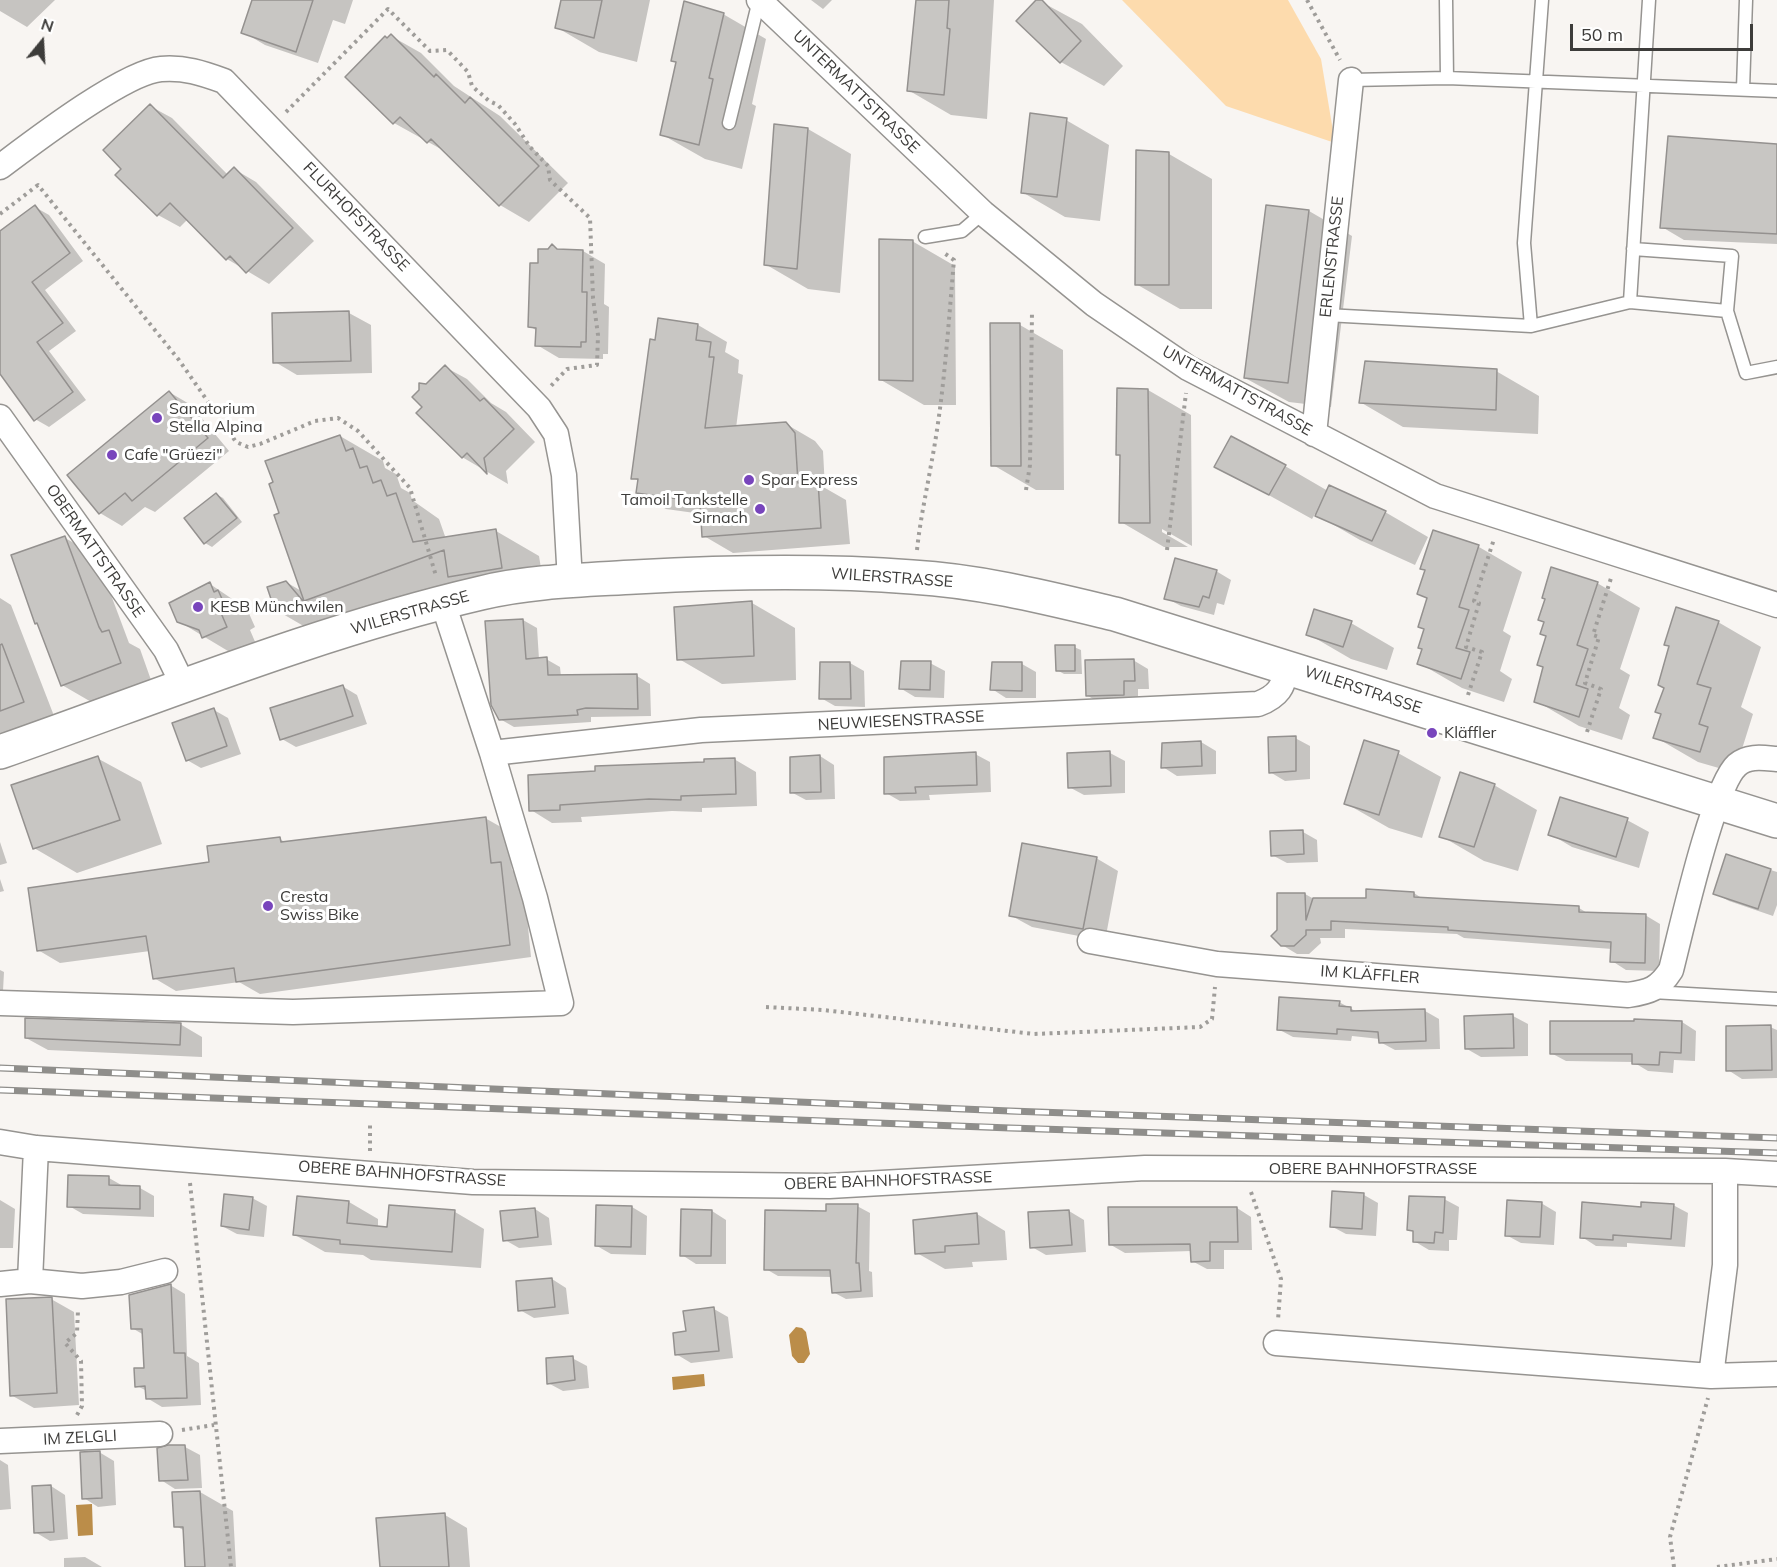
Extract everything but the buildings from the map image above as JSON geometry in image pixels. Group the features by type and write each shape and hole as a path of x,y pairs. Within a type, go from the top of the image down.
{"main road":[{"name":"WILERSTRASSE","path":"0,752 330,636 484,592 570,581 672,575 820,573 913,577 1006,589 1081,606 1288,666 1777,821"}],"street":[{"name":"UNTERMATTSTRASSE","path":"759,0 983,213 1094,303 1188,368 1436,495 1777,605"},
{"name":"FLURHOFSTRASSE","path":"0,167 111,90 139,75 159,69 190,69 224,81 539,408 556,434 564,475 570,581"},
{"name":"ERLENSTRASSE","path":"1314,434 1351,80"},
{"name":"OBERMATTSTRASSE","path":"0,417 165,650 184,687"},
{"path":"0,1003 293,1012 561,1003 535,898 492,753 443,603"},
{"name":"NEUWIESENSTRASSE","path":"492,753 701,730 1258,704 1276,698 1284,685 1288,666"},
{"path":"1651,992 1662,984 1671,970 1717,803 1728,775 1743,760 1758,757 1777,759"},
{"name":"IM KLÄFFLER","path":"1090,941 1217,964 1628,995 1651,992"},
{"name":"OBERE BAHNHOFSTRASSE","path":"0,1142 36,1148 473,1182 829,1186 1144,1168 1777,1174"},
{"path":"30,1281 36,1148"},
{"path":"1711,1376 1725,1265 1725,1172"},
{"path":"0,1284 30,1281 82,1286 121,1282 165,1271"},
{"path":"1276,1343 1711,1376 1777,1374"},
{"name":"IM ZELGLI","path":"0,1441 160,1434"}],"lane":[{"path":"729,123 759,0"},
{"path":"1446,0 1447,78"},
{"path":"1531,326 1524,243 1542,0"},
{"path":"1630,302 1649,0"},
{"path":"1743,89 1746,0"},
{"path":"1351,80 1447,78 1777,91"},
{"path":"925,237 962,231 983,213"},
{"path":"1633,249 1732,256 1727,311 1746,373 1777,367"},
{"path":"1326,315 1531,326 1630,302 1727,311"},
{"name":"IM KLÄFFLER","path":"1651,992 1777,999"}],"path":[{"path":"1307,0 1351,80"},
{"path":"271,128 388,9 430,51 447,50 468,72 472,86 489,101 498,105 515,124 530,147 548,166 550,180 590,218 593,298 598,335 597,365 571,368"},
{"path":"0,214 38,185 179,360 236,442 248,447 315,421 338,418 358,431 410,488 443,603"},
{"path":"913,577 946,350 954,260 925,237"},
{"path":"1026,490 1030,465 1032,312"},
{"path":"1167,550 1185,402"},
{"path":"1471,687 1482,652 1466,647 1479,603 1474,601 1491,547"},
{"path":"1590,723 1601,689 1585,683 1599,637 1593,635 1610,583"},
{"path":"766,1007 823,1010 1034,1034 1200,1027 1212,1019 1214,998"},
{"path":"188,1159 214,1425 231,1567"},
{"path":"1243,1169 1281,1279 1276,1343"},
{"path":"72,1438 72,1423 82,1406 81,1361 65,1342 76,1333 78,1319"},
{"path":"1674,1567 1670,1537 1706,1411 1711,1376"},
{"path":"160,1434 214,1425"},
{"path":"1717,1567 1777,1559"}],"shaded area":[{"path":"1122,0 1288,0 1321,59 1335,143 1226,106"},
{"path":"796,1327 806,1332 810,1354 804,1363 798,1363 792,1356 789,1335"},
{"path":"704,1374 705,1386 673,1390 672,1377"},
{"path":"92,1504 93,1535 78,1536 76,1505"}],"railway":[{"path":"0,1068 1010,1111 1777,1138"},
{"path":"0,1090 1010,1128 1777,1153"}],"place":[{"name":"Sanatorium Stella Alpina","path":"157,418"},
{"name":"Cafe \"Grüezi\"","path":"112,455"},
{"name":"Spar Express","path":"749,480"},
{"name":"Tamoil Tankstelle Sirnach","path":"760,509"},
{"name":"KESB Münchwilen","path":"198,607"},
{"name":"Kläffler","path":"1432,733"},
{"name":"Cresta Swiss Bike","path":"268,906"}]}
